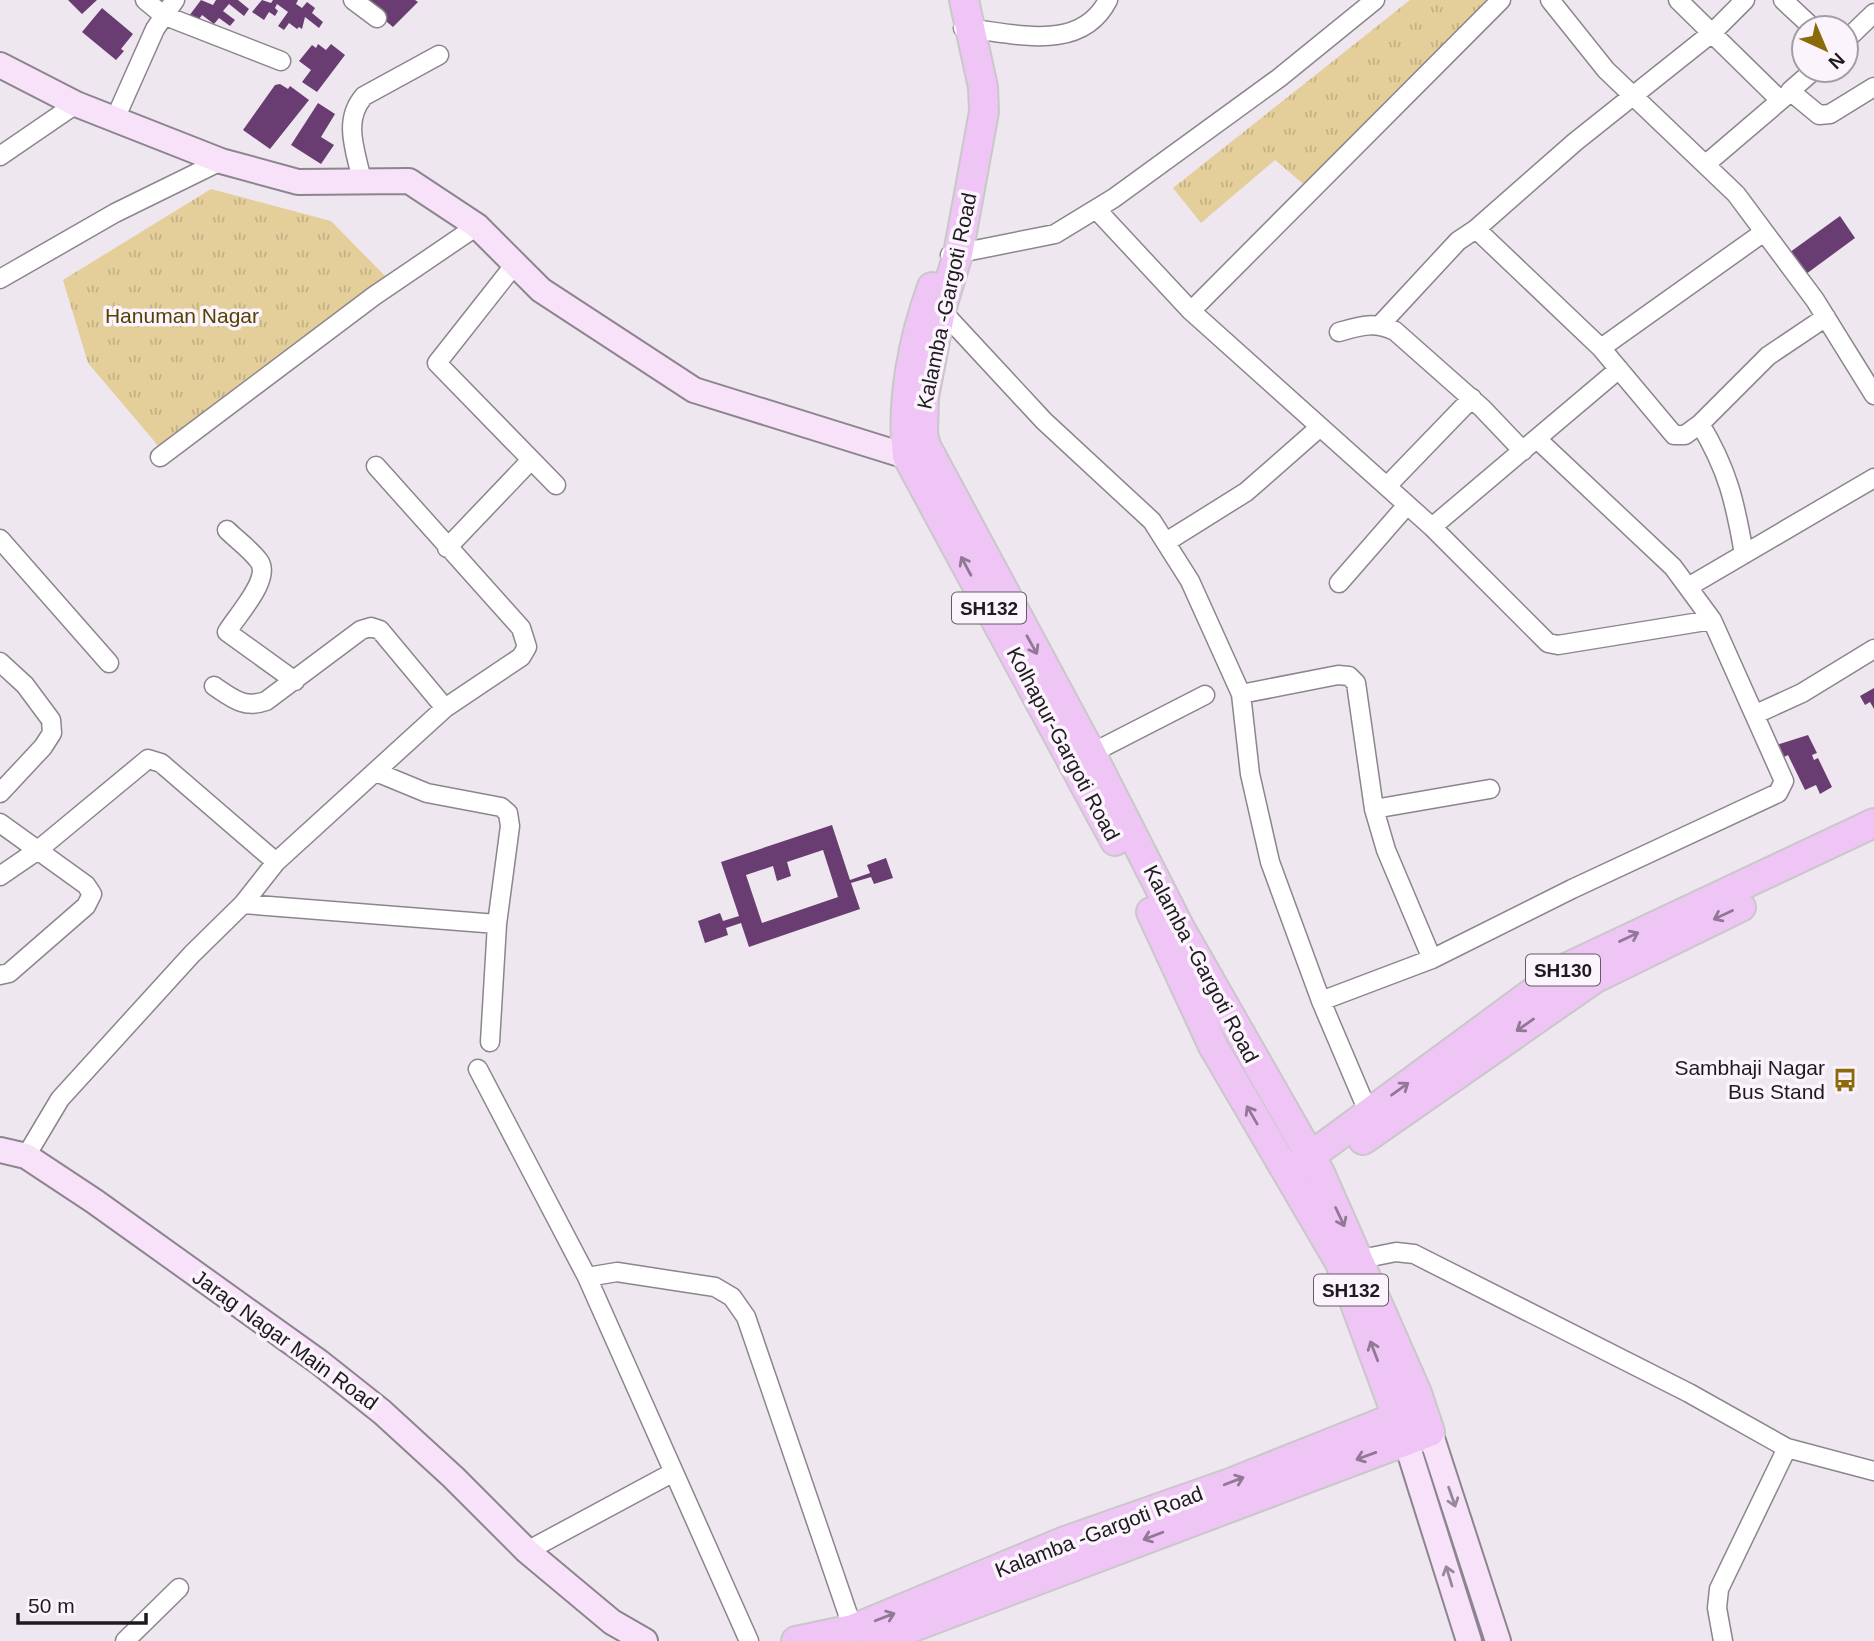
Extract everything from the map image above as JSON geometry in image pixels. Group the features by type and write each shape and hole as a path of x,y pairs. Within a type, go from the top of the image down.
{"main road":[{"name":"Kolhapur-Gargoti Road","path":"950,0 964,28 969,88 951,255 918,325 905,436 906,456 1082,758 1213,1046 1291,1182 1350,1261"},
{"path":"964,0 964,28"},
{"name":"Kalamba -Gargoti Road","path":"951,255 922,411 923,434 936,466 1082,758 1315,1165 1414,1424"},
{"name":"SH130","path":"1291,1182 1583,958 1874,823"},
{"name":"SH130","path":"1372,1121 1594,979 1651,949 1874,845"},
{"path":"796,1641 864,1635 1414,1424"}],"street":[{"path":"145,0 169,7 281,61"},
{"path":"353,0 377,18"},
{"path":"964,28 1047,36 1069,35 1097,18 1108,0"},
{"path":"951,255 1042,239 1096,209 1279,78 1375,0"},
{"path":"1191,312 1501,0"},
{"path":"1550,0 1606,70 1736,194 1826,317 1874,395"},
{"path":"1678,0 1785,96 1819,115 1830,114 1874,87"},
{"path":"1381,324 1458,241 1476,229 1632,95 1713,32 1745,0"},
{"path":"1783,0 1798,14"},
{"path":"115,118 169,7"},
{"path":"1860,26 1874,13"},
{"path":"362,181 350,118 355,106 364,96 439,55"},
{"path":"0,65 76,104 221,161 298,181 409,181 477,226 541,290 694,390 936,466"},
{"path":"1706,164 1798,84"},
{"path":"0,156 76,104"},
{"path":"0,279 115,213 221,161"},
{"path":"1096,209 1191,312 1432,527 1548,643 1558,645 1712,620"},
{"path":"160,457 374,296 477,226"},
{"path":"1476,229 1601,348 1674,435 1685,435 1700,424 1768,356 1826,317"},
{"path":"1601,348 1764,232"},
{"path":"515,264 437,363 556,485"},
{"path":"941,310 1044,421 1152,521 1190,581 1241,694 1251,774 1270,862 1321,1001 1372,1121"},
{"path":"1339,332 1366,324 1381,324 1395,331 1472,398 1522,451"},
{"path":"1432,527 1619,369"},
{"path":"1387,486 1472,398"},
{"path":"1700,424 1717,452 1734,495 1744,554"},
{"path":"1166,542 1245,492 1320,427"},
{"path":"1321,1001 1432,959 1778,793 1784,781 1712,620 1673,567 1615,509 1537,439"},
{"path":"447,548 531,460"},
{"path":"26,1156 60,1099 192,954 243,904 276,862 445,708 521,657 527,647 521,628 376,466"},
{"path":"1688,587 1874,478"},
{"path":"1339,583 1407,505"},
{"path":"227,530 259,562 263,571 261,581 227,632 295,681"},
{"path":"0,538 109,663"},
{"path":"214,686 241,704 254,705 266,701 361,630 371,627 380,631 445,708"},
{"path":"1756,714 1802,693 1874,649"},
{"path":"0,662 25,685 51,720 52,733 43,747 1,790"},
{"path":"1241,694 1338,676 1349,676 1356,683 1374,809 1385,850 1432,959"},
{"path":"1082,758 1205,695"},
{"path":"0,876 38,850 148,759 161,763 276,862"},
{"path":"376,772 427,793 502,807 508,813 510,826 498,924 490,1042"},
{"path":"1374,809 1490,789"},
{"path":"0,823 86,885 92,894 86,906 9,973 0,975"},
{"path":"243,904 498,924"},
{"path":"478,1069 587,1277 749,1641"},
{"name":"Jarag Nagar Main Road","path":"0,1150 26,1156 94,1201 319,1362 382,1412 453,1477 527,1551 612,1622 645,1641"},
{"path":"1350,1261 1395,1252 1414,1254 1689,1393 1787,1448 1874,1471"},
{"path":"587,1277 617,1272 715,1287 732,1297 746,1317 864,1635"},
{"name":"Kalamba -Gargoti Road","path":"1414,1424 1469,1641"},
{"name":"Kalamba -Gargoti Road","path":"1414,1424 1498,1641"},
{"path":"1723,1641 1717,1608 1719,1589 1787,1448"},
{"path":"527,1551 672,1472"},
{"path":"134,1638 179,1588"}],"green space":[{"path":"1410,0 1493,0 1307,187 1275,160 1201,223 1173,188"},
{"name":"Hanuman Nagar","path":"211,189 331,221 387,278 160,448 88,363 63,280"}],"building":[{"path":"68,0 97,0 82,14"},
{"path":"201,0 213,5 216,0 238,0 249,9 244,16 229,4 223,11 235,20 230,26 219,18 214,24 202,15 197,22 189,16"},
{"path":"262,0 271,3 273,0 298,0 296,4 302,8 307,2 315,8 312,13 323,22 319,28 305,17 302,29 289,23 284,30 278,26 288,12 277,4 275,8 278,11 275,16 269,12 264,20 252,12"},
{"path":"360,0 415,0 418,2 393,27"},
{"path":"102,8 133,34 116,60 82,32"},
{"path":"318,44 326,50 331,44 345,55 317,92 302,82 311,70 299,61 312,45 316,48"},
{"path":"280,84 288,89 290,86 309,100 270,149 243,130 275,85"},
{"path":"318,103 335,114 321,137 334,145 321,164 291,145"},
{"path":"1840,216 1855,238 1802,277 1786,255"},
{"path":"1874,688 1874,709 1870,702 1865,705 1860,696"},
{"path":"1808,735 1817,753 1812,755 1814,760 1818,758 1832,787 1820,794 1816,785 1805,790 1788,755 1782,758 1776,745"},
{"path":"832,825 850,880 870,873 867,865 886,858 893,878 874,884 871,877 851,883 860,909 749,947 741,923 726,928 728,935 705,943 698,921 720,913 723,921 739,916 721,862","holes":["823,850 838,897 762,923 746,875 773,866 777,881 791,876 787,862"]}],"place":[{"name":"Sambhaji Nagar Bus Stand","path":"1845,1080"}]}
